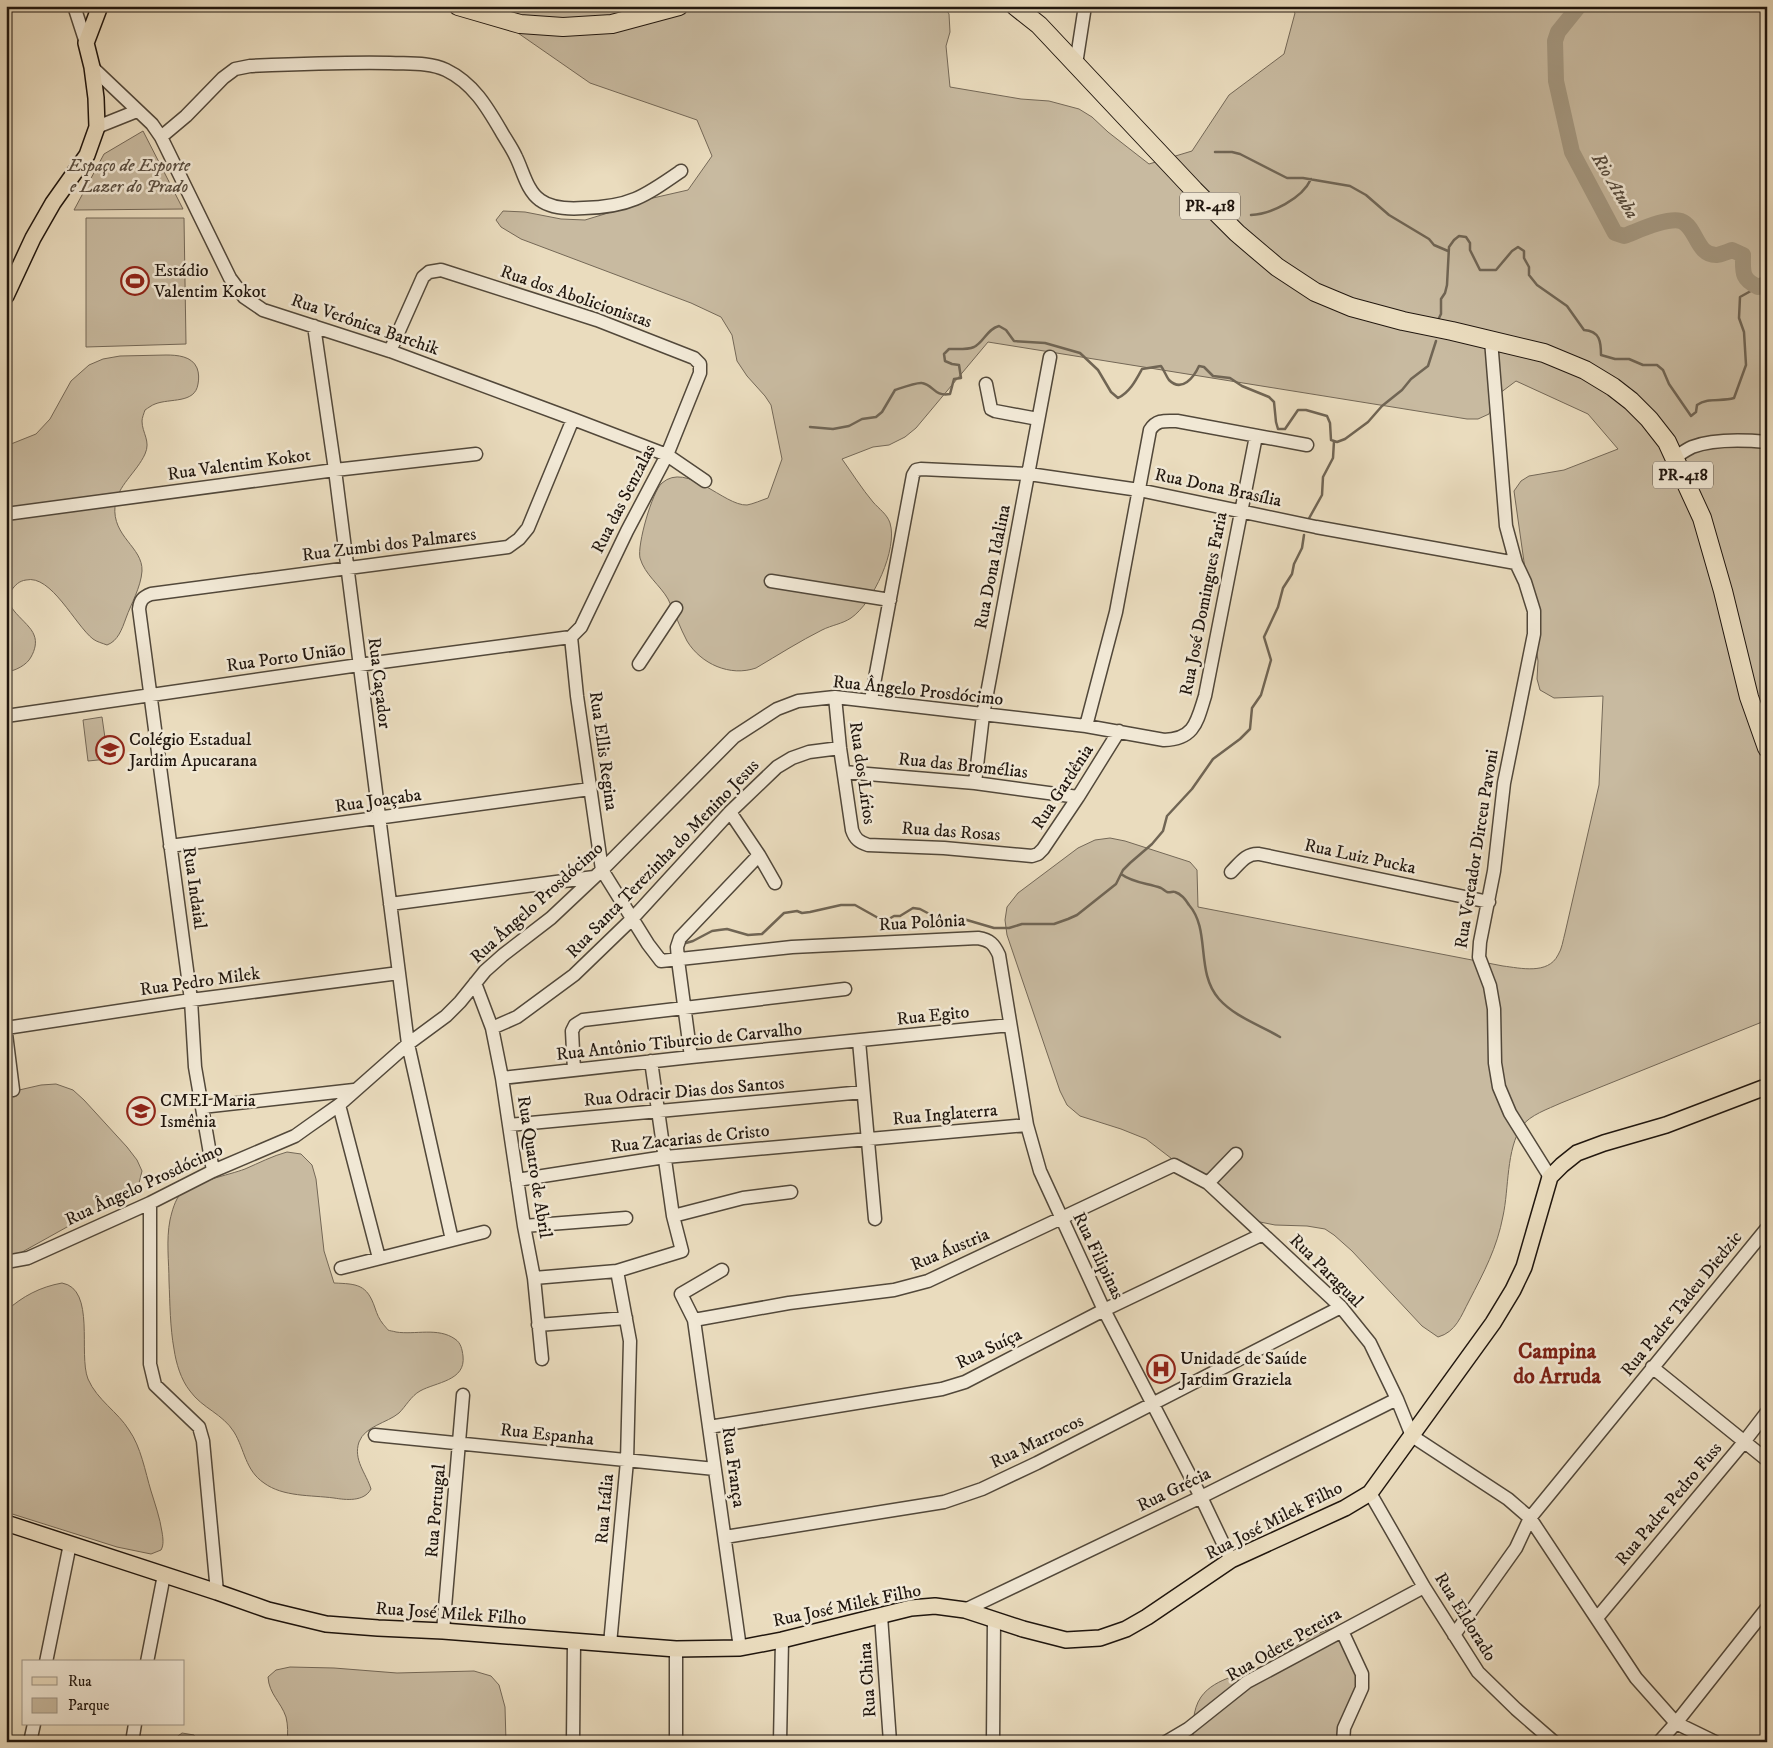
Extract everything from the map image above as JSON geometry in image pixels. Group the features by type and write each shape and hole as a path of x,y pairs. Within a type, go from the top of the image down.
{"highway":[{"path":"458,6 520,24 563,27 612,24 679,6"},
{"name":"PR-418","path":"1015,6 1039,25 1237,233 1277,267 1315,292 1351,307 1403,321 1544,353 1585,370 1631,401 1668,442 1702,518 1723,591 1749,697 1767,748"}],"main road":[{"path":"6,296 33,238 53,203 87,155 97,127 92,67 86,42 100,6"},
{"path":"1412,1436 1492,1323 1513,1290 1524,1267 1550,1177 1577,1153 1666,1125 1766,1087"},
{"name":"Rua José Milek Filho","path":"6,1523 268,1610 326,1624 676,1649 740,1648 782,1640 911,1608 935,1606 964,1610 1022,1629 1066,1640 1100,1638 1126,1629 1147,1617 1231,1560 1344,1508 1370,1492 1412,1436"}],"street":[{"path":"74,6 86,42"},
{"path":"1076,64 1085,6"},
{"path":"161,137 235,69 250,66 346,62 421,64 446,70 467,83 484,102 516,155 530,189 540,200 552,205 572,209 599,208 629,202 650,193 681,171"},
{"name":"Rua Verônica Barchik","path":"92,67 152,124 161,137 230,278 244,297 263,310 390,351 573,419 666,456 706,481"},
{"path":"97,127 137,111"},
{"name":"Rua dos Abolicionistas","path":"390,351 423,277 428,272 441,270 597,320 694,358 700,364 700,373"},
{"name":"Rua Caçador","path":"314,326 348,567 378,818 408,1044 452,1240"},
{"name":"Rua Vereador Dirceu Pavoni","path":"1491,340 1506,526 1516,563 1525,582 1534,612 1534,634 1504,783 1498,840 1479,957 1490,986 1494,1009 1495,1063 1499,1087 1510,1113 1550,1177"},
{"name":"Rua Dona Idalina","path":"975,783 983,715 1050,358"},
{"name":"Rua das Senzalas","path":"571,637 581,627 627,531 666,456 700,373"},
{"path":"986,384 991,409 1038,419"},
{"name":"Rua Zumbi dos Palmares","path":"139,609 140,602 144,597 151,594 508,547 519,539 528,528 573,419"},
{"path":"1086,726 1116,612 1150,430 1154,424 1161,421 1177,421 1307,445"},
{"name":"Rua José Domingues Faria","path":"1176,740 1192,729 1198,719 1206,696 1240,510 1256,436"},
{"path":"1675,457 1693,447 1706,444 1742,440 1767,442"},
{"name":"Rua Valentim Kokot","path":"6,514 335,470 476,454"},
{"name":"Rua Dona Brasília","path":"890,600 913,475 916,470 921,469 1029,474 1139,490 1316,527 1516,563"},
{"path":"771,581 890,600 871,700"},
{"path":"639,664 676,608"},
{"name":"Rua Indaial","path":"139,609 191,1000 195,1067 214,1172"},
{"name":"Rua Porto União","path":"6,716 359,665 571,637"},
{"name":"Rua Ellis Regina","path":"571,637 590,789 598,873"},
{"name":"Rua Ângelo Prosdócimo","path":"6,1262 28,1258 294,1136 338,1105 408,1044 446,1016 503,955 551,918 734,737 777,709 798,701 835,697 1086,726 1164,740 1176,740"},
{"name":"Rua dos Lírios","path":"835,697 840,748 854,837 868,845"},
{"name":"Rua Gardênia","path":"1032,856 1038,854 1043,849 1119,731"},
{"name":"Rua Santa Terezinha do Menino Jesus","path":"492,1028 517,1017 574,975 632,919 730,812 777,767 792,758 809,752 840,748"},
{"name":"Rua das Bromélias","path":"844,772 975,783 1078,797"},
{"name":"Rua Joaçaba","path":"170,846 590,789"},
{"path":"730,812 775,883"},
{"name":"Rua das Rosas","path":"868,845 944,848 1032,856"},
{"name":"Rua Luiz Pucka","path":"1231,872 1247,855 1252,853 1489,902"},
{"path":"691,1057 678,960 677,947 680,938 759,855"},
{"path":"390,904 598,873 662,961 678,960"},
{"name":"Rua Polônia","path":"678,960 792,947 978,938 987,940 995,946"},
{"name":"Rua Filipinas","path":"995,946 999,955 1027,1125 1040,1171 1104,1310 1201,1497 1231,1560"},
{"name":"Rua Pedro Milek","path":"6,1028 191,1000 399,973"},
{"name":"Rua Quatro de Abril","path":"475,983 492,1028 502,1078 524,1226 534,1278 542,1359"},
{"path":"574,1070 572,1031 575,1025 583,1020 845,989"},
{"name":"Rua Egito","path":"859,1041 1010,1025"},
{"path":"6,1034 14,1090"},
{"path":"859,1041 875,1219"},
{"name":"Rua Antônio Tiburcio de Carvalho","path":"502,1078 859,1041"},
{"path":"534,1278 617,1271 682,1251 673,1216 651,1062"},
{"path":"202,1107 354,1090"},
{"name":"Rua Odracir Dias dos Santos","path":"509,1125 863,1092"},
{"path":"338,1105 379,1258"},
{"name":"Rua Inglaterra","path":"867,1139 1027,1125"},
{"name":"Rua Zacarias de Cristo","path":"517,1180 665,1157 867,1139"},
{"path":"1208,1183 1236,1154"},
{"name":"Rua Áustria","path":"694,1320 789,1303 894,1290 928,1281 1174,1165"},
{"name":"Rua Paragual","path":"1174,1165 1208,1183 1341,1307 1370,1343 1398,1399 1412,1436"},
{"path":"673,1216 743,1198 791,1192"},
{"path":"150,1203 150,1364 155,1384 199,1427 203,1441 218,1592"},
{"path":"524,1226 626,1218"},
{"name":"Rua Padre Tadeu Diedzic","path":"1454,1635 1516,1548 1530,1518 1767,1228"},
{"path":"341,1268 484,1232"},
{"name":"Rua Suíça","path":"709,1427 942,1389 965,1382 1104,1310 1263,1234"},
{"name":"Rua França","path":"722,1270 681,1294 694,1320 740,1648"},
{"name":"Rua Itália","path":"610,1644 627,1461 630,1341 617,1271"},
{"name":"Rua Marrocos","path":"725,1537 944,1502 982,1489 1153,1404 1341,1307"},
{"path":"538,1324 626,1318"},
{"path":"1652,1367 1767,1460"},
{"name":"Rua Portugal","path":"443,1631 463,1395"},
{"name":"Rua Grécia","path":"964,1610 1201,1497 1398,1399"},
{"name":"Rua Padre Pedro Fuss","path":"1597,1618 1767,1412"},
{"name":"Rua Espanha","path":"375,1435 715,1469"},
{"path":"1412,1436 1508,1498 1530,1518 1636,1678 1676,1723 1715,1742"},
{"name":"Rua Eldorado","path":"1370,1492 1424,1586 1478,1672 1554,1742"},
{"path":"46,1660 70,1544"},
{"path":"147,1660 164,1575"},
{"name":"Rua Odete Pereira","path":"1166,1742 1188,1728 1247,1682 1424,1586"},
{"path":"1659,1742 1767,1608"},
{"name":"Rua China","path":"882,1616 890,1742"},
{"path":"993,1742 994,1620"},
{"path":"1342,1631 1362,1674 1362,1688 1344,1728 1343,1742"},
{"path":"780,1742 782,1640"},
{"path":"573,1742 574,1642"},
{"path":"676,1649 676,1742"},
{"path":"30,1742 34,1726"},
{"path":"132,1742 135,1726"}],"green space":[{"path":"479,6 944,6 949,14 950,32 946,46 950,87 1021,99 1049,101 1079,109 1092,117 1149,164 1192,151 1229,95 1284,54 1295,13 1288,6 1767,6 1767,1020 1561,1103 1525,1122 1513,1146 1503,1216 1494,1249 1460,1318 1454,1327 1444,1335 1438,1337 1422,1326 1352,1251 1325,1229 1260,1222 1240,1211 1146,1139 1080,1116 1067,1105 1060,1091 1007,935 1005,920 1007,907 1018,893 1078,848 1095,840 1110,838 1190,862 1197,870 1198,907 1503,966 1533,969 1548,965 1559,953 1562,944 1599,785 1603,696 1554,698 1540,690 1537,679 1538,661 1514,491 1521,481 1529,476 1564,470 1618,449 1588,414 1516,381 1496,396 1489,414 1478,419 1467,419 988,342 916,428 905,437 889,445 873,447 842,459 869,497 887,517 892,534 887,561 882,575 868,600 859,611 848,620 814,634 756,668 736,671 717,666 700,656 687,641 668,599 642,564 640,551 643,531 658,488 662,483 672,478 683,477 705,486 728,499 747,505 768,498 782,459 771,405 737,361 732,335 721,317 691,303 521,239 501,227 496,220 503,211 525,212 561,219 585,220 631,203 688,190 712,156 697,120 590,83"},
{"name":"Espaço de Esporte e Lazer do Prado","path":"143,131 183,209 74,210 104,154"},
{"name":"Estádio Valentim Kokot","path":"86,218 184,218 186,344 86,347"},
{"path":"120,356 179,356 192,361 198,370 198,382 196,390 187,398 161,402 145,410 142,421 147,449 141,461 119,492 115,506 115,517 122,534 138,555 142,571 138,589 117,638 107,645 96,641 86,632 53,592 35,580 21,581 11,591 9,603 16,614 31,630 35,638 35,646 27,663 17,669 6,672 6,446 36,434 50,419 71,381 89,365 103,359"},
{"path":"102,717 108,759 88,761 83,720"},
{"path":"56,1084 73,1090 127,1147 137,1160 142,1171 139,1183 119,1198 6,1261 6,1093 41,1085"},
{"path":"287,1152 301,1154 312,1165 316,1179 324,1251 334,1283 355,1285 365,1290 372,1300 380,1320 388,1330 403,1333 441,1333 457,1341 462,1351 463,1364 455,1376 417,1393 399,1413 371,1428 362,1437 358,1449 359,1461 371,1489 359,1498 344,1499 298,1495 280,1491 264,1483 249,1466 234,1432 224,1420 200,1402 187,1387 179,1371 175,1354 170,1315 168,1243 170,1220 177,1199 181,1193 194,1185 245,1169"},
{"path":"62,1283 72,1288 79,1297 83,1309 85,1368 88,1379 102,1400 129,1430 137,1444 142,1459 159,1516 163,1539 161,1550 151,1554 117,1547 6,1512 6,1311 32,1293"},
{"path":"1334,1628 1346,1644 1361,1676 1351,1716 1349,1742 1193,1742 1196,1707 1207,1690 1223,1680 1266,1665 1307,1639"},
{"path":"290,1667 397,1673 474,1671 491,1676 499,1685 505,1707 506,1742 287,1742 286,1717 273,1693 268,1677 276,1670"},
{"path":"182,1733 194,1735 197,1742 170,1742"}],"waterway":[{"name":"Rio Atuba","path":"1579,6 1558,32 1555,41 1556,81 1572,152 1615,233 1624,236 1660,223 1675,220 1681,221 1686,224 1705,251 1717,255 1732,250 1743,255 1743,270 1748,281 1758,287 1767,283"},
{"path":"1215,152 1240,154 1287,178 1303,178 1350,186 1366,195 1389,215 1429,239 1434,245 1448,251"},
{"path":"1251,215 1268,212 1285,204 1301,193 1311,179"},
{"path":"1437,322 1441,314 1441,299 1447,285 1449,247 1454,240 1459,236 1466,237 1480,270 1496,270 1512,251 1518,247 1524,251 1524,258 1529,267 1529,275 1537,285 1567,306 1584,330 1593,332 1596,335 1600,342 1601,355 1615,359 1629,359 1643,365 1657,365 1663,370 1669,384 1691,416 1696,412 1697,405 1701,403 1710,400 1734,398 1746,365 1744,332 1739,318 1740,297 1758,287"},
{"path":"810,427 833,429 849,426 862,419 876,417 882,412 895,390 913,384 926,384 941,394 950,394 954,379 961,378 959,365 945,361 944,354 949,349 974,347 991,330 999,326 1006,330 1014,341 1045,343 1080,353 1098,370 1111,392 1118,398 1129,389 1142,369 1161,366 1169,380 1178,385 1191,379 1199,366 1204,367 1213,376 1230,378 1242,386 1269,397 1274,402 1278,429 1285,429 1298,410 1306,410 1327,416 1330,423 1331,440 1334,441 1333,458 1323,477 1322,495 1307,522"},
{"path":"1334,441 1337,442 1345,439 1368,422 1382,406 1428,366 1436,341"},
{"path":"686,943 712,931 727,929 748,935 762,934 784,913 810,912 841,905 855,905 880,919 887,920 894,916 900,916 913,908 920,909 939,919 960,918 994,928 1009,928 1022,924 1054,924 1077,915 1116,884 1123,870 1152,844 1163,831 1167,816 1192,789 1213,759 1250,729 1252,708 1261,695 1271,660 1264,637 1278,607 1283,588 1292,574 1294,564 1302,548 1304,535"},
{"path":"1121,874 1135,881 1161,888 1167,892 1175,892 1183,897 1196,915 1200,926 1207,976 1219,999 1240,1016 1280,1037"}],"place":[{"name":"Estádio Valentim Kokot","path":"135,281"},
{"name":"Colégio Estadual Jardim Apucarana","path":"110,750"},
{"name":"CMEI Maria Ismênia","path":"141,1111"},
{"name":"Unidade de Saúde Jardim Graziela","path":"1161,1369"}],"district":[{"name":"Campina do Arruda","path":"1557,1364"}]}
